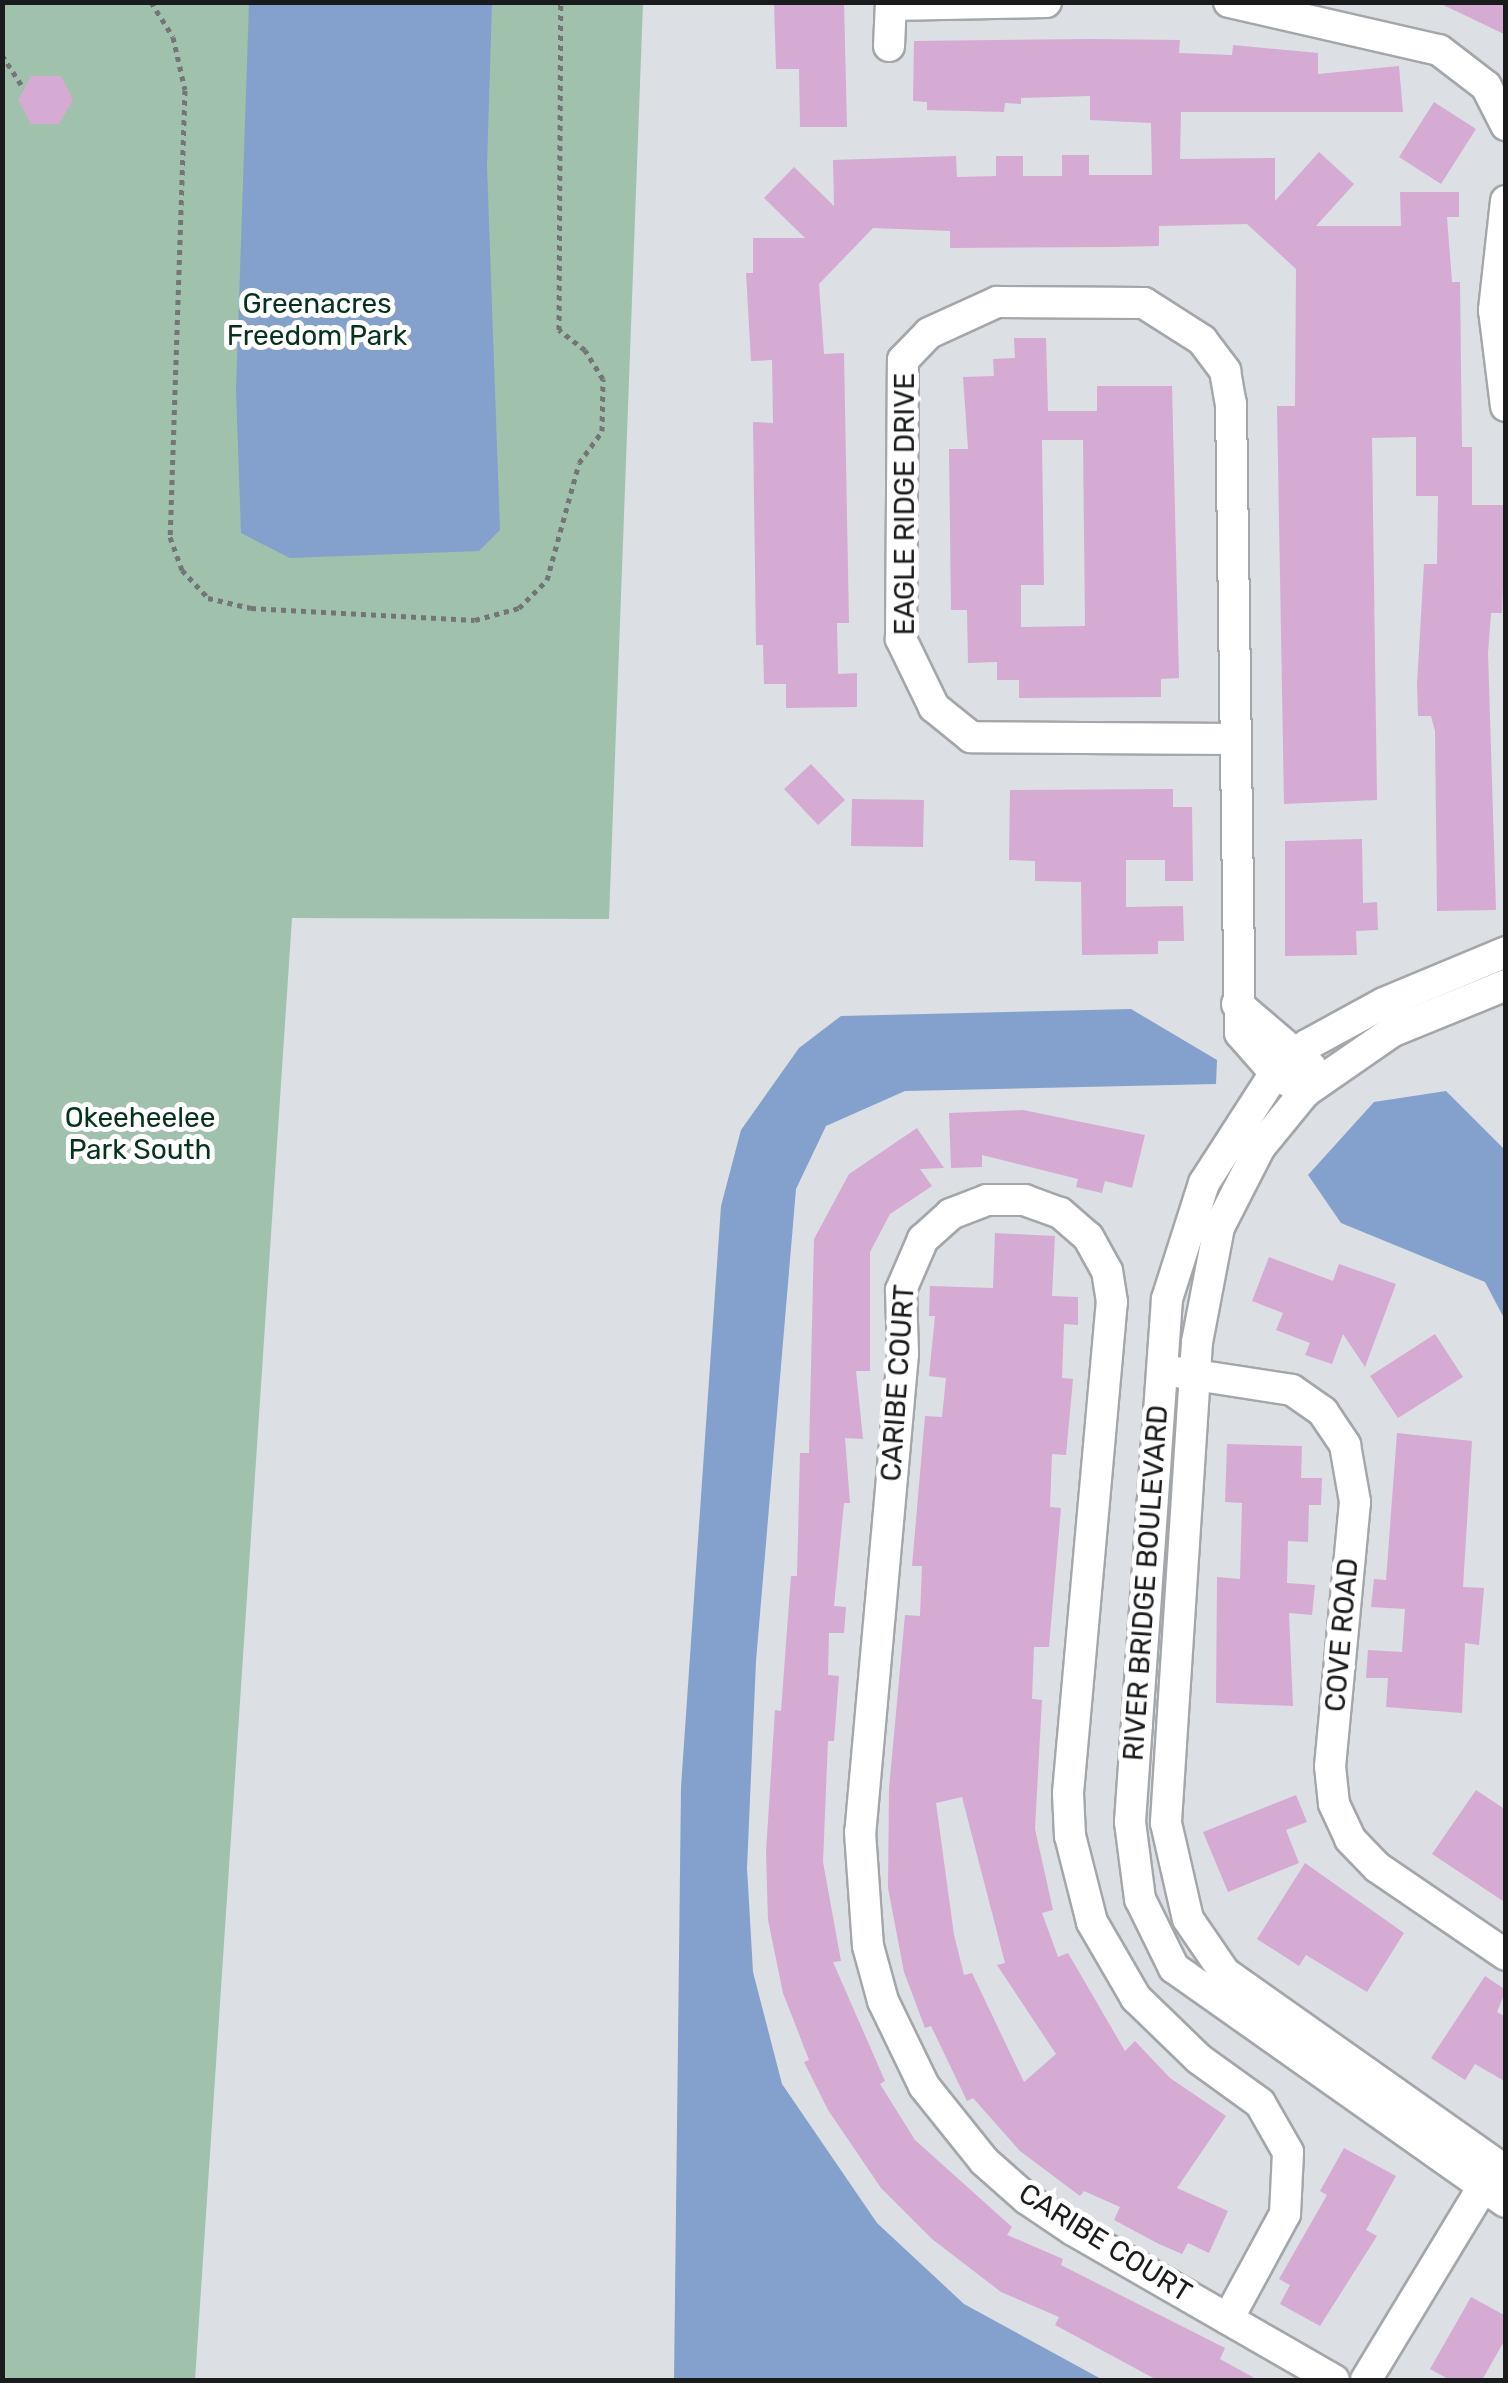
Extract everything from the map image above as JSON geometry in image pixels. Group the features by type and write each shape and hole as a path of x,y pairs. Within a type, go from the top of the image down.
{"street":[{"path":"889,46 891,4 1046,2"},
{"path":"1229,2 1439,50 1486,86 1506,125"},
{"path":"1506,201 1494,310 1506,406"},
{"name":"EAGLE RIDGE DRIVE","path":"1233,739 972,737 934,707 902,639 903,360 929,332 972,308 1044,300 1144,303 1202,340 1225,372 1231,404 1237,1004 1285,1064 1315,1085"},
{"name":"RIVER BRIDGE BOULEVARD","path":"1497,2182 1174,1968 1140,1899 1130,1822 1161,1370 1174,1261 1194,1207 1227,1142 1285,1064 1384,1003 1506,952"},
{"name":"RIVER BRIDGE BOULEVARD","path":"1497,2182 1250,1996 1204,1947 1176,1888 1166,1823 1194,1374 1219,1227 1260,1148 1315,1085 1393,1031 1506,985"},
{"name":"CARIBE COURT","path":"1228,2319 1286,2214 1288,2152 1260,2103 1199,2059 1136,1998 1092,1922 1070,1836 1068,1793 1112,1302 1107,1271 1088,1237 1060,1213 1024,1200 987,1200 952,1214 923,1238 902,1290 903,1354 860,1832 868,1946 883,2001 924,2086 984,2161 1074,2230 1228,2319 1334,2380"},
{"name":"COVE ROAD","path":"1161,1370 1292,1390 1323,1412 1345,1444 1355,1502 1330,1766 1334,1804 1350,1839 1377,1867 1506,1955"},
{"path":"1366,2380 1497,2182"}],"path":[{"path":"151,2 173,37 185,90 170,537 182,570 208,598 252,608 476,620 518,608 546,580 579,463 602,432 603,379 585,350 559,330 561,2"},
{"path":"2,55 24,89"}],"green space":[{"name":"Greenacres Freedom Park","path":"3,3 643,3 609,919 292,918 195,2380 3,2380"}],"water":[{"path":"249,3 492,3 487,166 500,530 479,551 290,558 241,533 236,390"},
{"path":"1131,1009 1217,1060 1216,1084 905,1091 826,1126 796,1189 756,1661 747,1868 753,1972 782,2084 877,2223 964,2304 1103,2380 674,2380 681,1787 721,1206 741,1130 799,1048 841,1016"},
{"path":"1446,1091 1505,1150 1505,1320 1485,1282 1341,1223 1308,1175 1374,1102"}],"building":[{"path":"774,2 844,2 847,127 800,127 799,69 776,69"},
{"path":"1437,2 1506,2 1506,35"},
{"path":"1180,40 1179,53 1232,55 1233,45 1318,53 1318,74 1399,66 1403,112 1181,112 1180,159 1275,158 1275,201 1319,152 1354,184 1316,226 1401,226 1400,192 1459,192 1459,217 1447,217 1452,282 1460,282 1462,447 1472,447 1472,505 1506,505 1502,613 1491,613 1488,653 1496,910 1437,911 1435,731 1431,716 1418,716 1417,684 1424,564 1437,564 1438,496 1416,496 1416,437 1372,438 1377,800 1284,804 1277,406 1295,406 1296,269 1247,224 1159,226 1159,246 1114,247 950,248 950,231 873,228 819,284 824,354 844,353 849,623 837,623 838,674 857,673 857,707 786,708 786,684 764,684 763,645 756,645 753,422 773,423 772,360 751,361 746,273 753,273 753,238 805,238 764,198 794,167 834,206 833,160 956,156 957,177 996,176 996,156 1023,156 1023,176 1062,176 1062,155 1089,155 1089,175 1152,175 1151,123 1090,120 1090,96 1021,98 1021,104 1005,103 1004,112 927,110 927,102 913,101 914,41"},
{"path":"31,76 61,76 73,100 59,124 31,124 18,100"},
{"path":"1434,102 1476,129 1441,184 1399,157"},
{"path":"1014,338 1046,338 1048,411 1097,411 1097,386 1172,386 1179,678 1161,679 1161,697 1019,698 1019,680 997,680 997,662 968,663 967,610 951,610 949,449 968,449 963,377 994,376 993,359 1015,358","holes":["1042,440 1083,440 1085,626 1021,627 1021,585 1044,585"]},
{"path":"811,764 845,800 818,825 784,789"},
{"path":"1173,789 1173,807 1192,807 1193,881 1165,881 1165,860 1126,860 1126,907 1183,906 1184,941 1158,941 1158,954 1082,955 1081,882 1035,881 1035,861 1009,860 1010,790"},
{"path":"852,799 924,800 923,847 851,846"},
{"path":"1362,839 1363,903 1377,902 1378,930 1356,931 1357,955 1285,956 1285,841"},
{"path":"1023,1110 1145,1135 1132,1188 1105,1181 1102,1193 1076,1187 1078,1179 982,1155 982,1167 951,1168 949,1113"},
{"path":"917,1128 944,1168 920,1169 932,1186 890,1214 870,1252 870,1371 856,1371 863,1439 845,1438 850,1503 844,1503 834,1606 846,1607 844,1633 829,1633 828,1675 839,1676 834,1741 828,1741 823,1862 841,1961 833,1962 885,2081 880,2084 915,2140 1012,2227 1007,2235 1063,2259 1061,2265 1225,2348 1220,2359 1258,2380 1157,2380 1055,2325 1059,2317 1001,2292 932,2239 881,2188 828,2110 804,2062 809,2060 783,1993 768,1920 766,1852 775,1710 781,1711 791,1576 797,1576 800,1453 809,1453 814,1239 849,1174"},
{"path":"995,1233 1055,1236 1052,1296 1078,1297 1078,1325 1064,1324 1062,1378 1073,1379 1066,1455 1052,1454 1050,1507 1061,1508 1049,1647 1034,1647 1032,1699 1042,1700 1035,1829 1053,1910 1042,1913 1058,1957 1068,1953 1125,2051 1135,2041 1170,2078 1226,2116 1177,2188 1228,2211 1209,2253 1188,2243 1182,2254 1114,2220 1120,2207 1084,2191 1080,2196 1020,2151 973,2098 967,2101 931,2026 925,2028 904,1972 888,1888 889,1789 905,1615 920,1616 922,1566 912,1566 925,1416 942,1417 946,1378 929,1376 935,1316 929,1316 930,1286 993,1288","holes":["962,1797 1005,1963 997,1965 1056,2054 1024,2082 972,1973 964,1975 954,1935 936,1803"]},
{"path":"1269,1257 1333,1281 1339,1264 1396,1284 1365,1367 1343,1334 1332,1364 1305,1355 1310,1343 1276,1330 1283,1313 1252,1301"},
{"path":"1435,1334 1463,1377 1398,1418 1370,1376"},
{"path":"1397,1433 1472,1441 1463,1587 1484,1588 1479,1645 1465,1643 1462,1713 1386,1707 1388,1678 1366,1678 1368,1650 1402,1652 1405,1609 1371,1607 1374,1579 1386,1580"},
{"path":"1227,1444 1302,1446 1301,1478 1322,1478 1321,1505 1309,1505 1308,1542 1288,1541 1287,1583 1315,1585 1312,1615 1289,1613 1293,1706 1216,1703 1217,1577 1240,1579 1242,1503 1225,1502"},
{"path":"1476,1790 1506,1810 1506,1903 1432,1854"},
{"path":"1296,1795 1307,1822 1286,1830 1299,1863 1228,1892 1203,1832"},
{"path":"1305,1863 1404,1933 1367,1992 1306,1955 1299,1966 1257,1939"},
{"path":"1485,1976 1506,1990 1497,2012 1506,2017 1506,2082 1475,2064 1465,2080 1431,2058"},
{"path":"1344,2148 1396,2176 1366,2230 1377,2236 1320,2326 1280,2304 1290,2285 1279,2279 1327,2195 1320,2191"},
{"path":"1471,2297 1506,2316 1506,2338 1482,2380 1450,2380 1430,2369"}],"park label":[{"name":"Okeeheelee Park South","path":"140,1134"}]}
